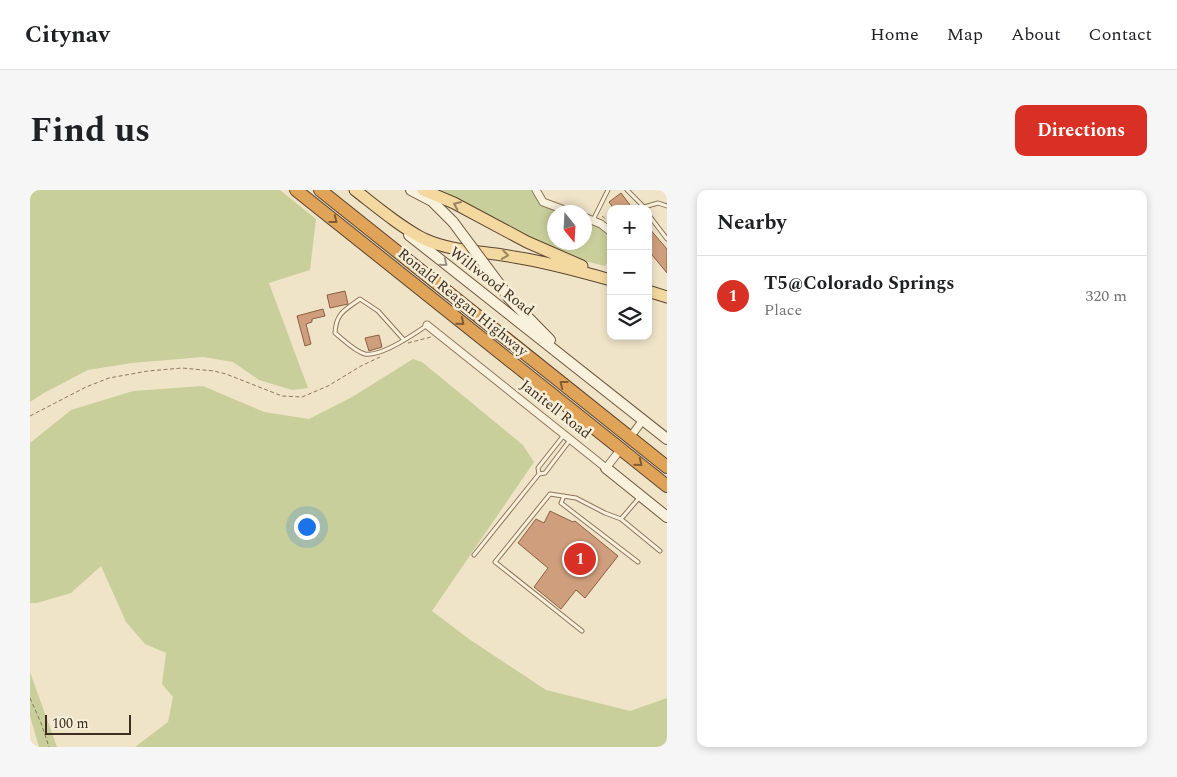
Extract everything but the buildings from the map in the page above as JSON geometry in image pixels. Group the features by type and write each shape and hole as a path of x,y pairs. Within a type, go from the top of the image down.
{"highway":[{"name":"Ronald Reagan Highway","path":"296,190 667,486"},
{"name":"Ronald Reagan Highway","path":"320,190 667,467"}],"main road":[{"path":"355,190 408,230 440,245 538,261 607,279"},
{"path":"423,190 466,209 527,242 607,278"},
{"path":"652,292 667,297"}],"street":[{"name":"Willwood Road","path":"411,190 432,201 453,222 509,298 546,336 587,374 667,439"},
{"path":"536,190 543,202 551,205"},
{"name":"Willwood Road","path":"380,210 579,370 587,374"},
{"path":"593,220 607,229"},
{"name":"Janitell Road","path":"426,325 667,517"},
{"path":"634,432 643,420"},
{"path":"606,468 617,454"}],"lane":[{"path":"593,220 608,190"},
{"path":"628,190 642,205"},
{"path":"652,205 658,203 667,206"},
{"path":"652,219 667,239"},
{"path":"404,340 378,310 360,300 340,314 336,323 335,333 359,352 367,354 379,352 404,340 426,325"},
{"path":"539,474 538,468 568,437"},
{"path":"474,555 539,474 544,473 568,437"},
{"path":"582,632 495,562 550,494 576,498 620,519 660,551"},
{"path":"564,496 561,503 638,562"},
{"path":"620,519 641,496"}],"path":[{"path":"404,345 421,339 439,336"},
{"path":"30,416 86,387 109,378 148,371 182,368 214,371 282,396 302,397 328,386 382,356"},
{"path":"30,698 42,723 49,747"}],"green space":[{"path":"30,190 280,190 316,219 310,270 269,283 308,388 292,390 259,380 233,362 203,357 132,363 88,370 30,402"},
{"path":"425,190 536,190 549,205 547,205 547,250 592,250 592,221 607,231 607,263 605,266 552,253"},
{"path":"413,359 422,362 523,445 534,462 432,611 469,639 546,690 630,711 667,698 667,747 135,747 168,722 173,697 162,684 166,653 145,644 126,622 101,566 71,593 37,603 30,603 30,443 71,410 133,391 203,386 264,412 309,419 352,397"},
{"path":"30,672 57,747 39,747 30,716"}],"place":[{"name":"T5@Colorado Springs","path":"580,559"}]}
